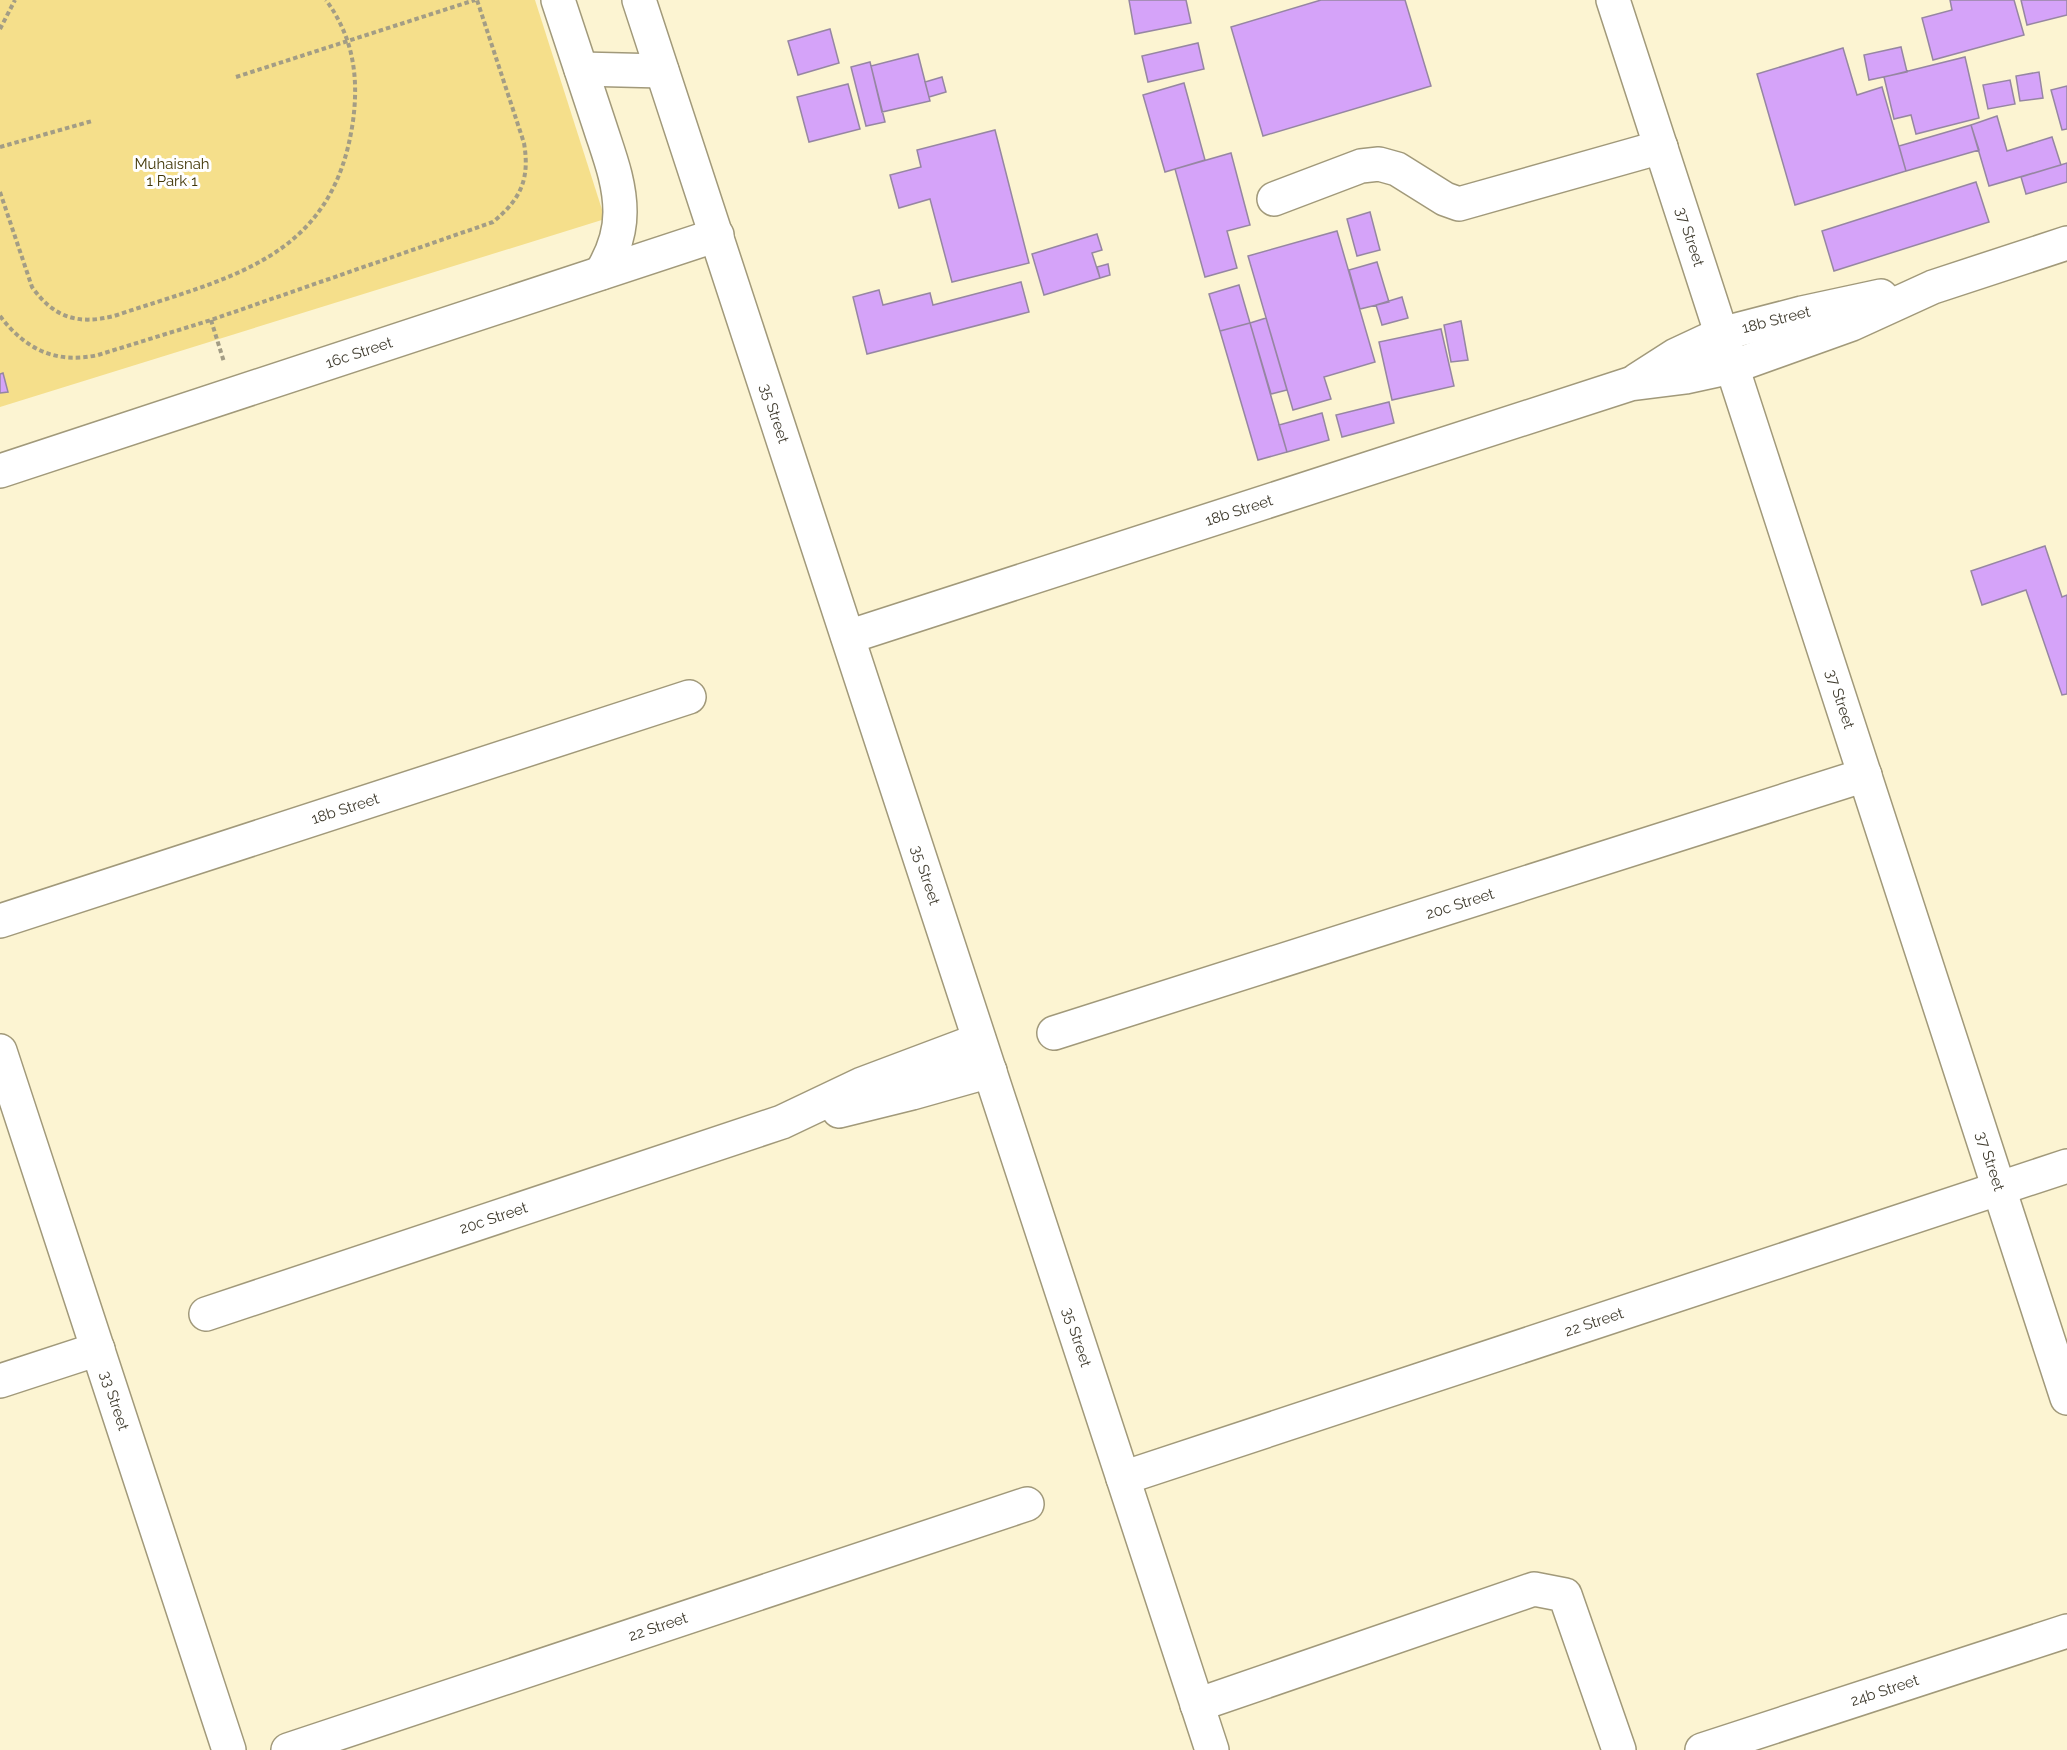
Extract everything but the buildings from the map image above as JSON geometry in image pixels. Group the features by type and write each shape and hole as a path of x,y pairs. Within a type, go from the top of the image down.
{"street":[{"path":"558,0 619,191 620,214 617,237 601,273"},
{"name":"35 Street","path":"639,0 1212,1750"},
{"name":"37 Street","path":"1613,0 2067,1398"},
{"path":"581,69 663,71"},
{"path":"1274,199 1362,166 1379,164 1397,169 1445,199 1459,204 1661,147"},
{"name":"16c Street","path":"0,471 717,234"},
{"name":"18b Street","path":"848,637 1630,384 1686,377 1732,367 1852,324 1933,287 2067,243"},
{"name":"18b Street","path":"1630,384 1676,355 1721,334 1846,303 1933,287"},
{"name":"18b Street","path":"0,921 689,697"},
{"name":"20c Street","path":"1054,1034 1865,776"},
{"name":"20c Street","path":"782,1122 862,1084 979,1040"},
{"name":"33 Street","path":"0,1051 229,1750"},
{"name":"20c Street","path":"206,1314 782,1122 869,1104 990,1071"},
{"name":"22 Street","path":"1123,1478 2067,1166"},
{"path":"0,1381 98,1349"},
{"name":"22 Street","path":"288,1750 1027,1504"},
{"path":"1197,1705 1534,1588 1565,1595 1619,1750"},
{"name":"24b Street","path":"1702,1750 2067,1631"}],"path":[{"path":"0,29 15,0"},
{"path":"0,192 32,287 41,300 68,317 99,320 114,316 242,272 268,258 313,221 330,197 350,143 356,78 349,42 340,21 326,0"},
{"path":"0,316 10,329 25,342 42,352 80,359 98,355 211,320 476,229 493,222 507,211 518,196 524,180 527,161 524,143 476,0 236,77"},
{"path":"0,147 92,121"},
{"path":"211,320 234,394"}],"green space":[{"name":"Muhaisnah 1 Park 1","path":"0,0 535,0 605,219 0,407"}]}
